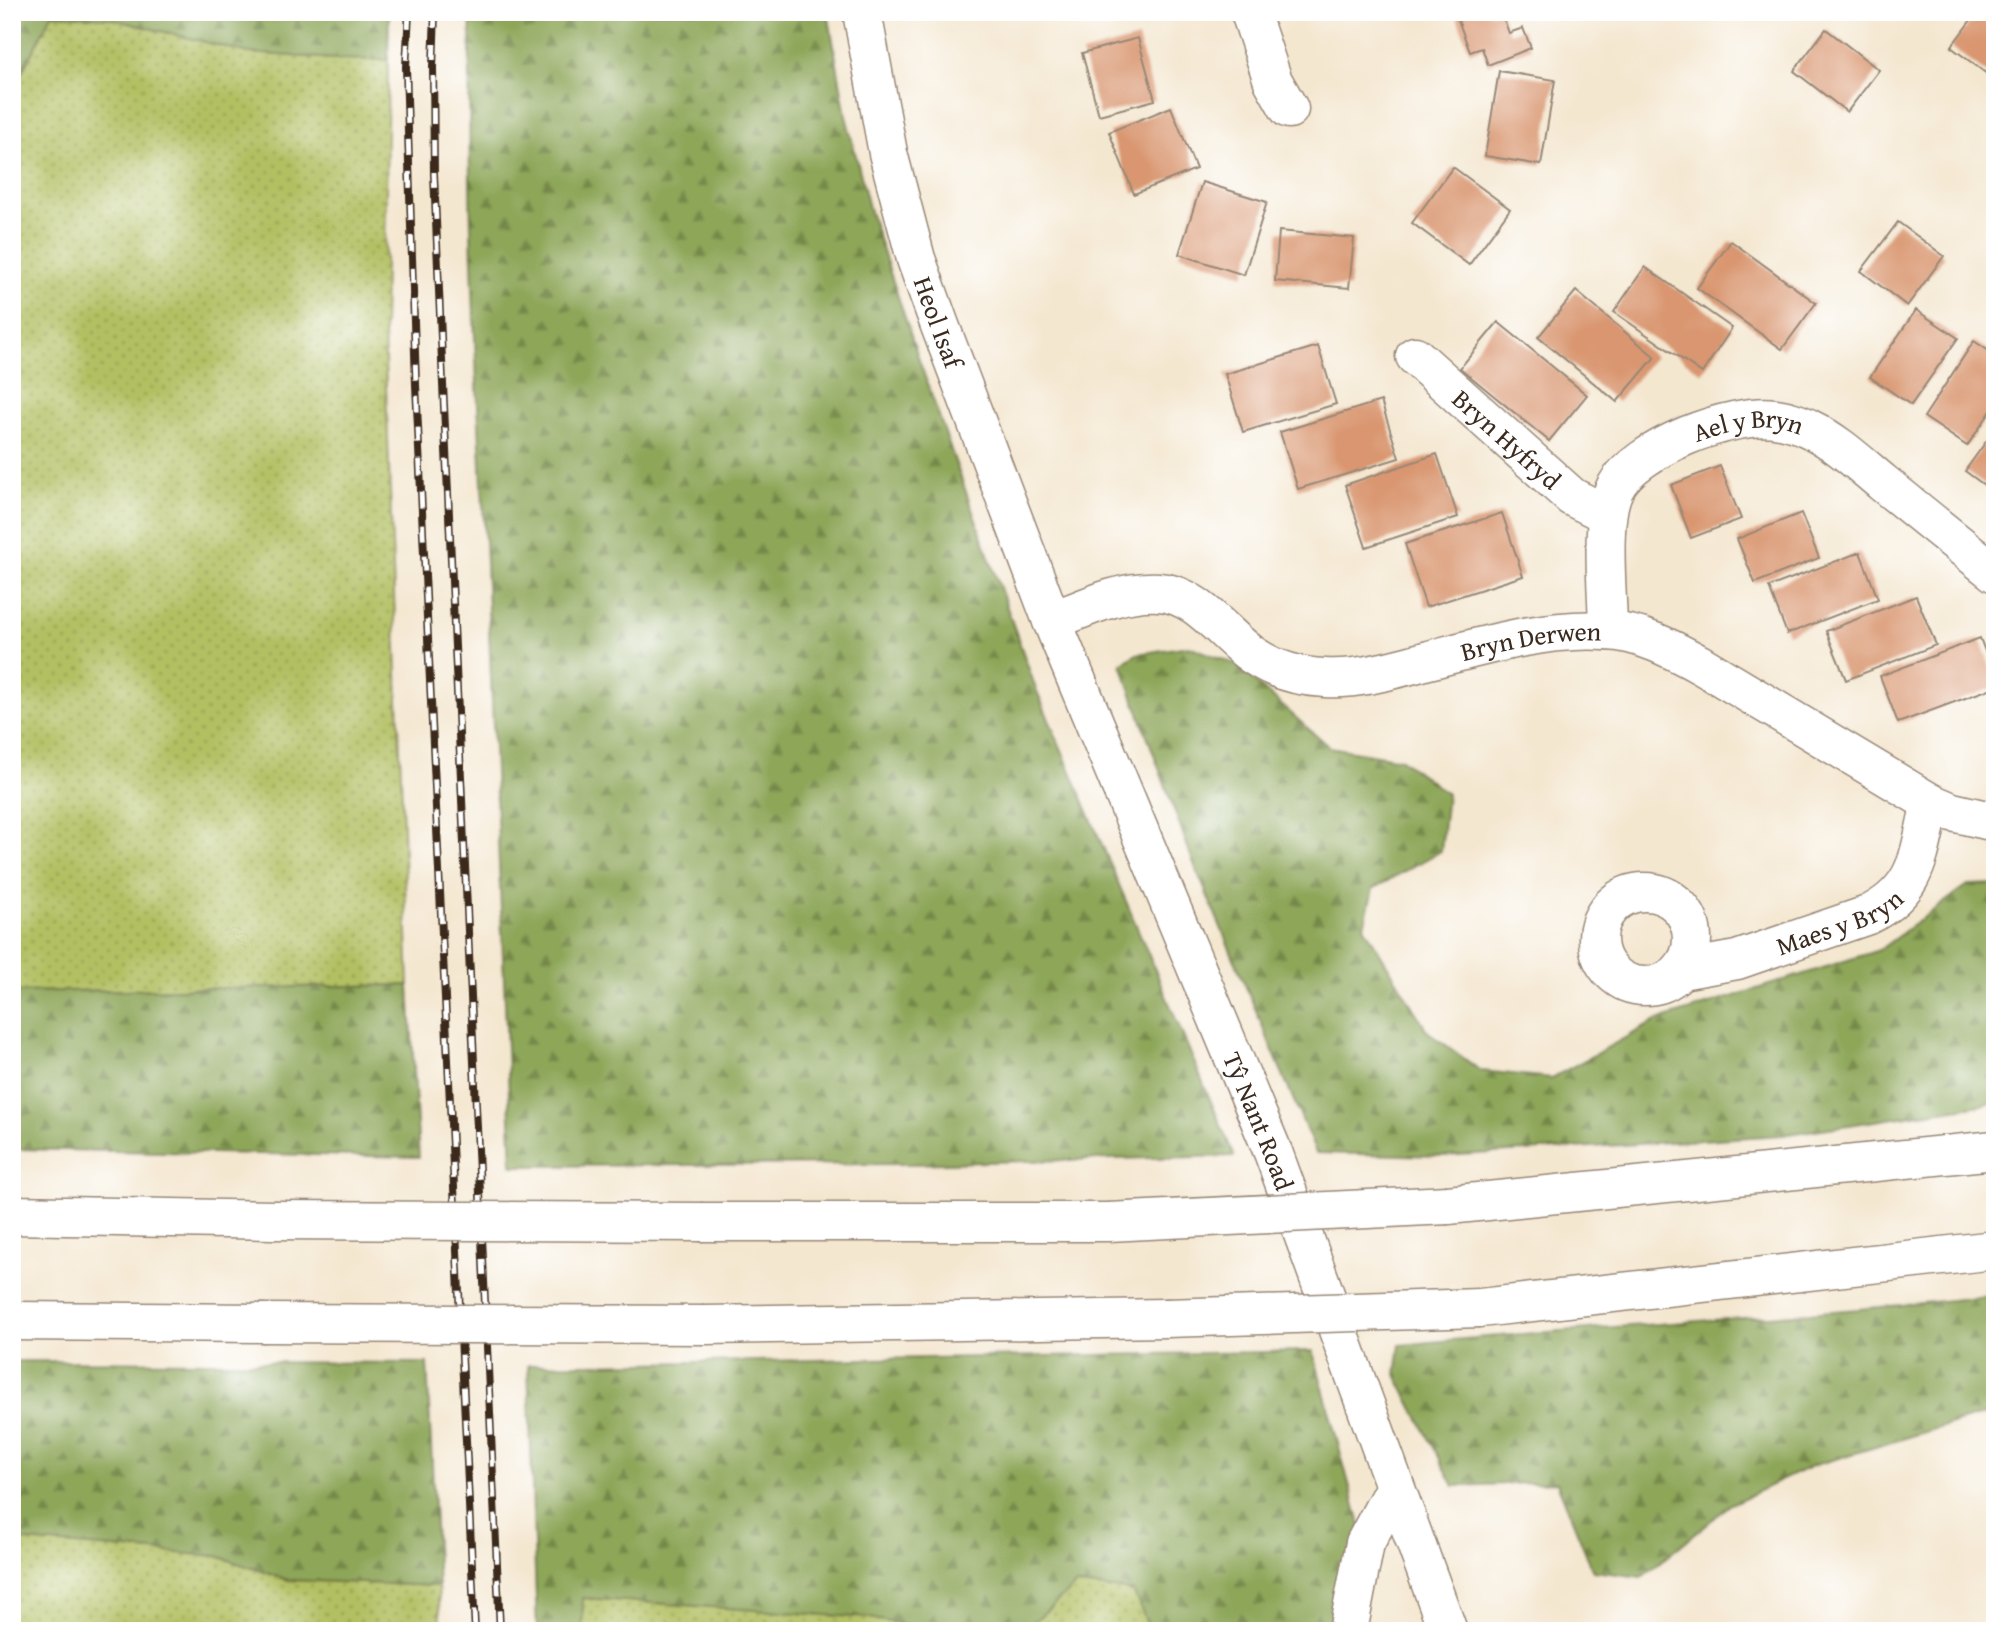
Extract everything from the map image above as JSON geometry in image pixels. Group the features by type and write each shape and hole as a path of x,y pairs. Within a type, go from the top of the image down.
{"main road":[{"name":"Heol Isaf","path":"862,12 888,153 916,259 1052,621"},
{"path":"1250,12 1273,81 1289,108"},
{"name":"Bryn Hyfryd","path":"1415,356 1572,497 1606,514"},
{"name":"Ael y Bryn","path":"1608,631 1606,514 1615,488 1628,470 1656,449 1699,431 1742,419 1774,418 1809,428 1838,446 1995,573"},
{"name":"Bryn Derwen","path":"1052,621 1111,597 1162,592 1190,602 1253,656 1272,667 1325,678 1381,673 1489,644 1527,637 1608,631 1648,640 1701,664 1931,803 1952,812 1995,822"},
{"name":"Tŷ Nant Road","path":"1052,621 1273,1152 1448,1631"},
{"name":"Maes y Bryn","path":"1681,970 1737,960 1868,915 1888,905 1905,888 1915,870 1931,803"},
{"path":"12,1215 274,1220 1108,1222 1448,1205 1995,1150"},
{"path":"12,1321 705,1325 1166,1318 1480,1308 1995,1250"},
{"path":"1348,1631 1365,1543 1395,1487"}],"green space":[{"path":"12,12 389,12 388,60 249,53 109,18 52,14 12,91"},
{"path":"471,12 828,12 846,116 870,212 919,360 1036,689 1234,1156 906,1164 512,1166 473,288"},
{"path":"52,14 109,18 249,53 388,60 384,334 409,985 12,992 12,91"},
{"path":"1189,646 1235,664 1329,747 1401,759 1447,794 1441,851 1373,889 1364,926 1427,1031 1481,1071 1552,1078 1656,1021 1879,950 1968,885 1995,884 1995,1103 1782,1135 1443,1156 1316,1153 1192,859 1121,664 1137,654"},
{"path":"409,985 419,1157 12,1149 12,992"},
{"path":"1995,1295 1995,1411 1812,1466 1731,1504 1642,1577 1593,1571 1557,1482 1454,1486 1396,1375 1400,1345 1846,1310"},
{"path":"1313,1351 1365,1543 1348,1631 1151,1631 1133,1591 1076,1585 1023,1631 934,1631 870,1618 583,1598 582,1631 537,1631 528,1365"},
{"path":"12,1361 427,1363 438,1586 288,1580 217,1556 12,1540"},
{"path":"12,1540 217,1556 288,1580 438,1586 441,1631 12,1631"},
{"path":"1076,1585 1134,1591 1151,1631 1023,1631"},
{"path":"582,1598 870,1618 934,1631 582,1631"}],"building":[{"path":"1455,12 1501,12 1509,33 1523,28 1531,48 1488,65 1482,48 1470,52"},
{"path":"1977,12 1995,12 1995,80 1951,47"},
{"path":"1826,29 1879,70 1847,112 1794,71"},
{"path":"1138,38 1155,100 1099,115 1082,53"},
{"path":"1499,71 1555,80 1541,165 1485,156"},
{"path":"1171,107 1196,169 1134,194 1109,132"},
{"path":"1453,167 1510,209 1469,265 1412,223"},
{"path":"1202,182 1267,202 1244,275 1179,254"},
{"path":"1898,222 1944,256 1907,306 1861,271"},
{"path":"1279,231 1354,238 1349,288 1275,281"},
{"path":"1731,241 1816,303 1782,349 1697,288"},
{"path":"1645,267 1732,328 1702,373 1614,312"},
{"path":"1576,291 1655,357 1617,402 1538,337"},
{"path":"1916,310 1958,338 1911,405 1870,377"},
{"path":"1498,322 1587,395 1549,441 1460,368"},
{"path":"1974,341 1995,355 1995,405 1967,446 1924,417"},
{"path":"1318,346 1336,404 1243,432 1225,374"},
{"path":"1381,401 1399,458 1298,489 1280,432"},
{"path":"1995,429 1995,493 1965,471"},
{"path":"1437,454 1458,517 1366,547 1345,485"},
{"path":"1720,466 1741,519 1691,538 1671,485"},
{"path":"1502,513 1523,576 1426,607 1405,544"},
{"path":"1801,513 1819,558 1755,583 1737,539"},
{"path":"1860,552 1878,599 1787,634 1769,587"},
{"path":"1916,596 1936,645 1846,680 1826,631"},
{"path":"1980,638 1995,678 1995,687 1898,723 1880,676"}],"railway":[{"path":"409,12 406,67 416,385 475,1631"},
{"path":"435,12 434,174 500,1631"}]}
